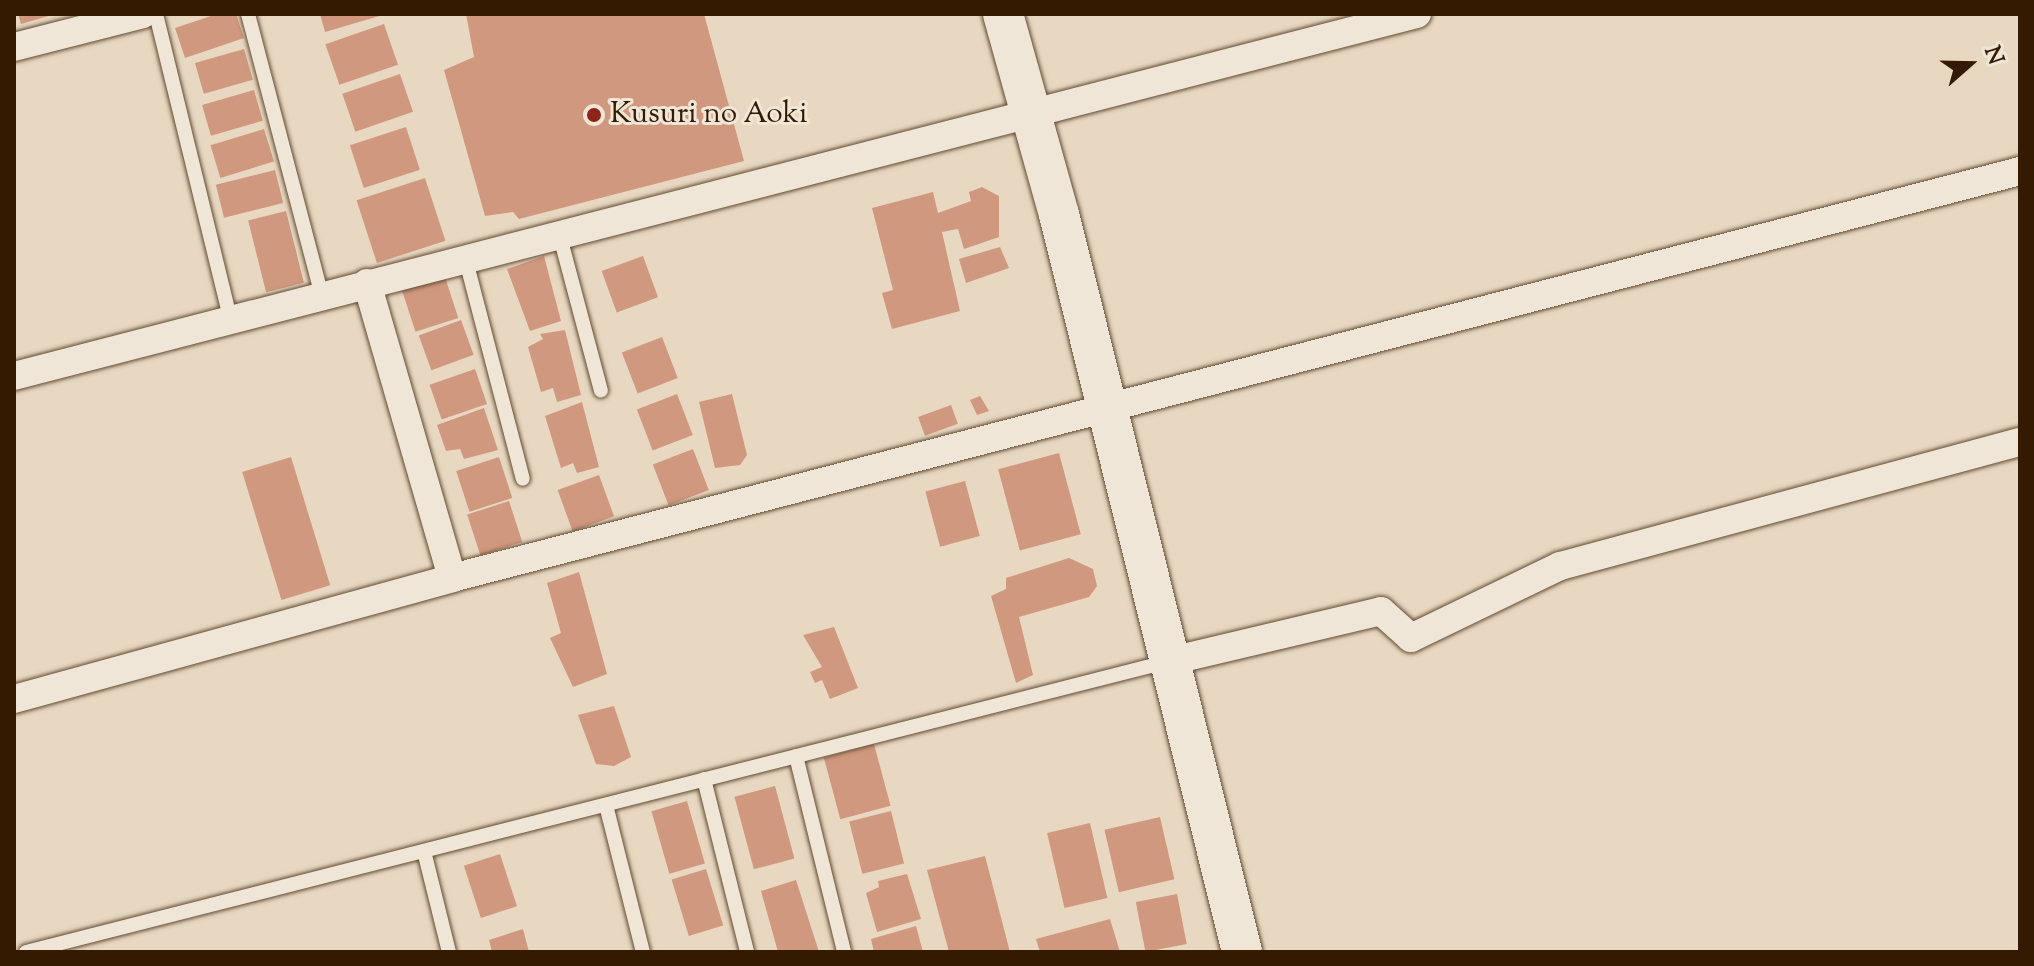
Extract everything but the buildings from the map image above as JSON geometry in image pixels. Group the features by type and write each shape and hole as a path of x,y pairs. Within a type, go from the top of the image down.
{"street":[{"path":"1003,14 1107,411 1166,662 1242,952"},
{"path":"14,376 1030,109 1417,14"},
{"path":"14,47 129,16"},
{"path":"14,699 452,578 1107,411 2020,171"},
{"path":"367,283 452,578"},
{"path":"1166,662 1381,611 1411,638 1560,566 2020,442"}],"lane":[{"path":"156,14 231,321"},
{"path":"248,14 322,297"},
{"path":"559,232 601,391"},
{"path":"465,257 523,479"},
{"path":"26,952 1166,662"},
{"path":"796,756 844,952"},
{"path":"704,779 747,952"},
{"path":"606,805 643,952"},
{"path":"424,851 449,952"}],"place":[{"name":"Kusuri no Aoki","path":"594,115"}]}
